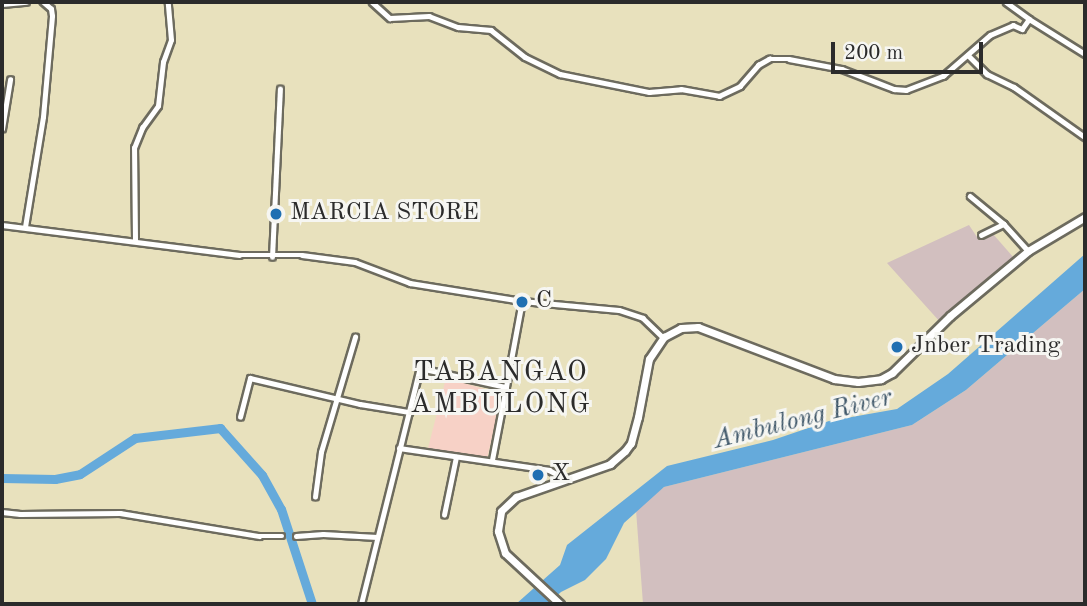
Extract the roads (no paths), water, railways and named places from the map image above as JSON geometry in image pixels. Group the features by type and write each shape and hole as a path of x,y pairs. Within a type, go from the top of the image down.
{"main road":[{"path":"559,603 515,565 500,542 498,521 501,511 516,497 610,464 631,443 649,359 664,337 681,328 698,327 834,379 858,382 881,379 892,373 950,317 1028,251 1085,217"}],"street":[{"path":"2,4 26,2"},
{"path":"25,227 43,117 52,16 51,9 43,2"},
{"path":"135,240 134,148 142,128 158,106 163,62 171,40 168,2"},
{"path":"372,2 390,18 429,16 458,27 491,30 519,53 560,74 649,92 681,89 719,96 740,86 758,65 769,59 789,59 842,69 894,89 906,90 943,76 990,35 1013,25 1022,29 1029,19"},
{"path":"1006,2 1085,54"},
{"path":"968,55 987,74 1014,87 1085,137"},
{"path":"2,129 10,80"},
{"path":"272,257 280,89"},
{"path":"970,196 1003,224 1028,251"},
{"path":"981,235 1003,224"},
{"path":"2,225 272,257 302,255 355,262 410,283 522,301 630,313 643,318 664,337"},
{"path":"492,460 522,301"},
{"path":"315,498 321,452 355,337"},
{"path":"361,604 421,368 506,387"},
{"path":"240,417 250,378 409,412"},
{"path":"399,447 549,470 566,479"},
{"path":"444,515 456,457"},
{"path":"2,512 120,513 259,536 282,536"},
{"path":"296,536 323,534 377,537"}],"water":[{"path":"1085,254 1085,289 966,390 912,425 664,487 624,523 606,559 585,580 561,592 548,604 516,604 560,565 567,545 667,466 773,440 829,421 897,409 948,374"}],"waterway":[{"name":"Ambulong River","path":"2,478 55,479 80,474 135,438 220,428 262,475 281,509 312,604"}],"place":[{"name":"MARCIA STORE","path":"276,214"},
{"name":"C","path":"522,302"},
{"name":"Jnber Trading","path":"897,347"},
{"name":"X","path":"538,475"}],"district":[{"name":"TABANGAO AMBULONG","path":"501,389"}]}
